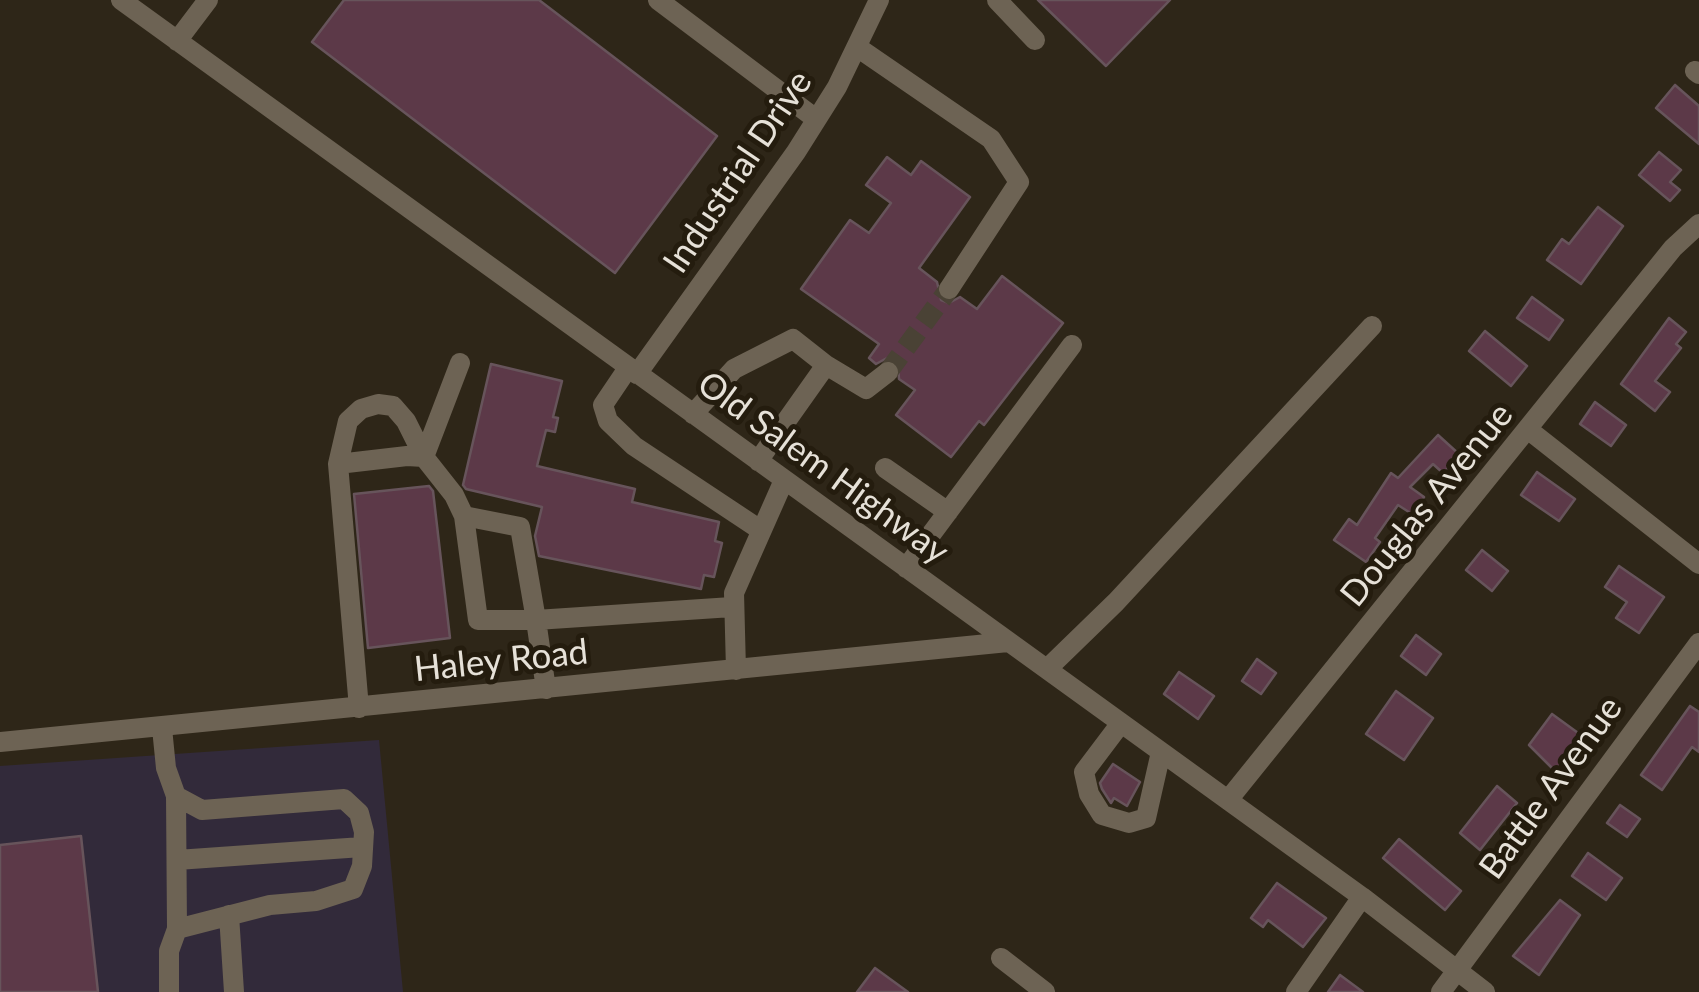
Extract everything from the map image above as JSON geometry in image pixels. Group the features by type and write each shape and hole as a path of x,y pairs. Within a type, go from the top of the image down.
{"street":[{"name":"Old Salem Highway","path":"121,0 1362,897 1486,992"},
{"path":"177,40 208,0"},
{"path":"658,0 816,119"},
{"name":"Industrial Drive","path":"758,529 634,446 608,421 603,405 816,119 857,47 878,0"},
{"path":"997,0 1035,40"},
{"path":"857,47 991,139 1019,182 949,289"},
{"name":"Douglas Avenue","path":"1228,800 1530,431 1673,248 1699,224"},
{"path":"1046,670 1116,602 1372,326"},
{"path":"693,414 734,369 793,338 826,365 866,389 888,372"},
{"path":"906,568 1072,346"},
{"path":"424,457 460,364"},
{"path":"758,461 826,365"},
{"path":"359,708 338,464 348,421 361,410 378,404 393,406 406,421 424,457 454,494 464,516 478,620 732,607"},
{"path":"1530,431 1699,564"},
{"path":"338,464 424,457"},
{"path":"885,468 948,512"},
{"path":"736,670 732,607 758,529 784,480"},
{"path":"464,516 520,526 546,689"},
{"name":"Haley Road","path":"0,742 1008,642"},
{"name":"Battle Avenue","path":"1442,992 1699,643"},
{"path":"1121,723 1084,772 1089,794 1102,815 1129,823 1146,818 1149,788 1161,752"},
{"path":"162,728 166,768 176,796 177,929 169,951 168,992"},
{"path":"176,796 202,810 344,799 359,812 364,832 362,866 353,888 316,901 270,905 177,929"},
{"path":"176,860 362,847"},
{"path":"1296,992 1362,897"},
{"path":"228,915 234,992"},
{"path":"1001,958 1045,992"}],"shaded area":[{"path":"379,740 403,992 0,992 0,766"}],"building":[{"path":"344,0 539,0 717,136 615,273 312,42"},
{"path":"1038,0 1170,0 1106,66"},
{"path":"1675,85 1699,106 1699,144 1656,108"},
{"path":"1659,152 1681,170 1670,182 1680,190 1670,201 1639,175"},
{"path":"887,157 911,175 921,161 970,197 919,268 937,282 941,300 949,303 960,297 977,309 1002,276 1063,323 984,425 979,421 951,457 896,415 915,390 899,379 898,363 887,358 876,364 869,358 879,344 801,289 850,220 869,233 891,203 866,185"},
{"path":"1598,207 1623,226 1581,284 1547,260 1562,239 1569,244"},
{"path":"1532,297 1563,320 1549,340 1517,318"},
{"path":"1669,318 1686,332 1676,344 1681,348 1655,381 1670,392 1655,411 1621,384"},
{"path":"1485,331 1527,366 1511,386 1469,351"},
{"path":"491,364 562,381 553,417 558,418 555,432 546,430 537,466 635,489 632,502 719,522 715,541 722,543 714,577 704,575 701,589 539,556 535,536 542,507 466,489 463,485"},
{"path":"1595,402 1626,425 1611,446 1580,424"},
{"path":"1438,435 1460,455 1443,473 1433,464 1410,487 1424,497 1412,514 1398,505 1375,538 1380,542 1366,562 1334,540 1349,519 1357,525 1391,473 1398,478"},
{"path":"1537,472 1575,499 1559,521 1521,495"},
{"path":"429,486 433,491 450,638 368,648 354,494"},
{"path":"1482,550 1508,571 1492,591 1466,570"},
{"path":"1619,566 1664,597 1639,633 1616,618 1627,602 1605,587"},
{"path":"1416,635 1441,654 1426,675 1401,656"},
{"path":"1257,659 1276,673 1261,694 1242,681"},
{"path":"1179,672 1214,696 1198,719 1164,694"},
{"path":"1396,691 1433,718 1404,760 1366,734"},
{"path":"1690,706 1699,712 1699,752 1692,747 1662,790 1641,775"},
{"path":"1552,714 1585,738 1555,771 1529,745"},
{"path":"1113,764 1140,782 1127,806 1114,798 1111,803 1100,783"},
{"path":"1497,786 1517,803 1480,850 1460,833"},
{"path":"1620,805 1640,819 1627,837 1607,823"},
{"path":"81,836 98,992 0,992 0,845"},
{"path":"1399,839 1461,891 1445,910 1383,858"},
{"path":"1588,853 1622,878 1606,900 1572,876"},
{"path":"1277,883 1326,918 1303,947 1268,920 1263,927 1251,918"},
{"path":"1560,900 1580,915 1539,975 1513,956"},
{"path":"875,968 908,992 857,992"},
{"path":"1340,975 1363,992 1328,992"}],"tunnel":[{"path":"888,372 949,289"}]}
